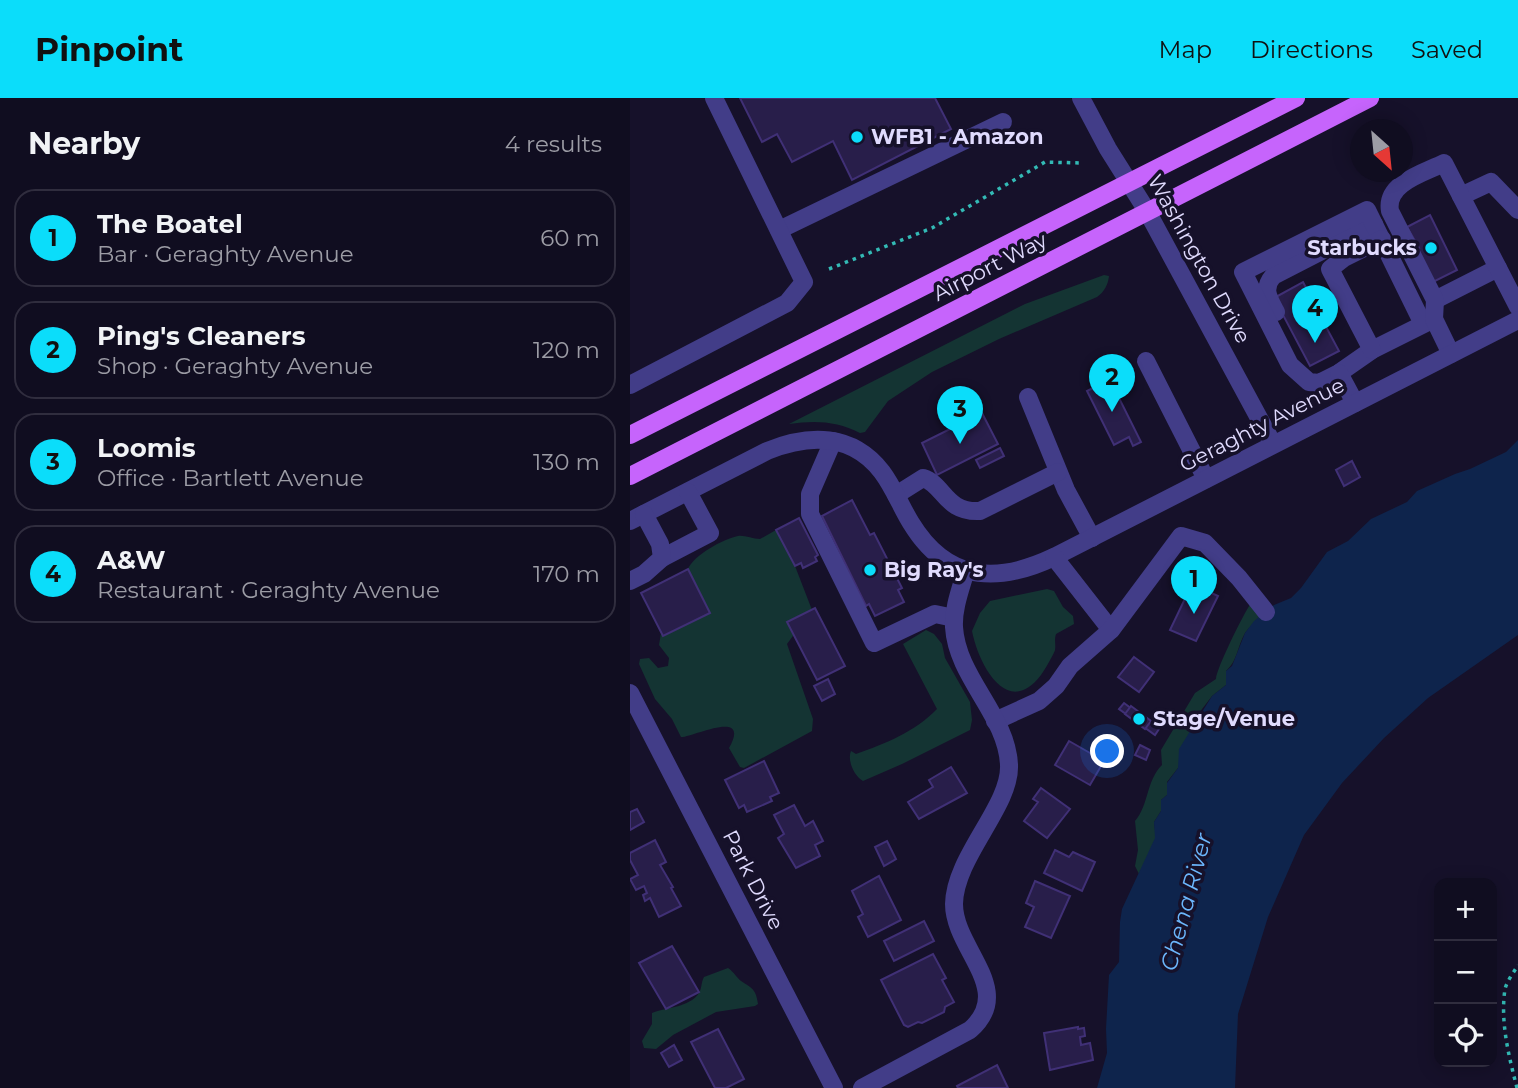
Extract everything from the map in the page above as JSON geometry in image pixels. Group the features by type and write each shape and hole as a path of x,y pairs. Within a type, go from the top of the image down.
{"main road":[{"name":"Airport Way","path":"630,435 1296,98"},
{"name":"Airport Way","path":"630,476 1370,98"}],"street":[{"path":"630,385 786,303 804,282 714,98"},
{"name":"Washington Drive","path":"1081,98 1108,149 1147,211 1273,444"},
{"path":"779,230 1003,122"},
{"path":"1451,355 1429,321 1367,210 1243,272 1290,365 1309,382 1319,383 1339,373 1372,350 1429,321 1435,300 1390,211 1389,204 1395,188 1444,163 1518,307"},
{"path":"1461,196 1491,181 1518,210"},
{"path":"1372,350 1330,269 1378,232"},
{"path":"1302,375 1296,351 1266,292 1270,280 1273,276 1378,232"},
{"path":"1435,300 1498,268"},
{"name":"Geraghty Avenue","path":"967,570 1000,575 1026,569 1054,557 1518,320"},
{"path":"1146,361 1206,479"},
{"path":"1339,373 1355,403"},
{"path":"1028,397 1058,472 1092,538"},
{"path":"662,558 660,544 637,518 767,451 790,442 809,439 833,441 854,449 871,461 884,475 911,523 929,548 940,557 967,570 954,618 956,638 962,658 995,721 1007,751 1009,768 1007,782 972,848 957,887 954,903 961,933 985,982 985,1012 980,1022 970,1030 862,1088"},
{"path":"833,441 810,494 810,514 874,643 935,614 954,618"},
{"path":"896,495 923,478 929,479 945,498 959,507 980,511 1058,472"},
{"path":"630,581 644,574 662,558 710,533 688,492"},
{"path":"995,721 1039,701 1056,686 1070,666 1111,630 1181,536 1205,543 1239,578 1266,612"},
{"path":"1054,557 1111,630"},
{"name":"Park Drive","path":"632,704 834,1088"}],"path":[{"path":"829,269 932,228 1045,162 1080,163"},
{"path":"1517,1088 1504,1018 1505,986 1518,965"}],"green space":[{"path":"1104,275 1109,276 1108,282 1097,297 999,339 932,372 888,401 865,432 860,433 826,422 789,424 1025,304"},
{"path":"776,530 795,566 812,610 787,644 813,719 812,731 744,768 740,767 729,748 734,736 733,729 717,728 681,737 672,719 655,699 639,664 640,659 649,658 658,668 668,666 669,658 659,645 661,633 664,636 709,613 688,569 696,558 732,538 740,536 760,539"},
{"path":"1047,589 1054,591 1063,607 1073,616 1074,624 1056,634 1053,655 1041,675 1029,687 1017,692 1006,689 996,682 988,671 972,631 980,613 990,601"},
{"path":"1251,603 1262,615 1245,633 1233,662 1226,671 1226,685 1212,696 1199,713 1178,768 1167,782 1167,795 1161,800 1161,811 1154,822 1156,838 1139,874 1135,866 1138,850 1135,821 1143,808 1153,778 1162,765 1161,750 1195,693 1216,679 1225,653"},
{"path":"926,630 934,634 942,644 945,658 970,702 970,730 863,781 852,768 851,751 856,754 899,736 920,724 937,709 903,644"},
{"path":"728,968 753,990 758,1004 716,1012 673,1035 656,1049 644,1048 642,1041 652,1024 652,1013 689,1002 699,993 704,977"}],"water":[{"name":"Chena River","path":"1518,440 1518,635 1428,698 1384,738 1342,783 1304,835 1268,917 1238,1014 1235,1088 1097,1088 1107,1053 1109,975 1119,962 1122,909 1155,838 1154,822 1161,811 1161,800 1167,795 1167,783 1178,768 1179,749 1212,696 1226,685 1226,671 1232,666 1245,633 1254,621 1274,605 1291,598 1327,552 1348,541 1371,519 1407,502 1417,491 1506,452"}],"building":[{"name":"WFB1 - Amazon","path":"740,98 935,98 951,129 852,180 833,141 792,162 777,134 762,142"},
{"name":"Starbucks","path":"1430,215 1457,270 1433,282 1407,227"},
{"path":"1303,282 1312,299 1315,297 1320,308 1317,310 1339,351 1310,366 1274,298"},
{"path":"1107,377 1114,379 1112,384 1141,442 1133,446 1129,437 1114,445 1087,391 1105,382"},
{"path":"982,413 998,444 937,475 922,443"},
{"path":"1000,448 1004,456 980,468 976,460"},
{"path":"1352,461 1360,477 1344,486 1336,470"},
{"name":"Big Ray's","path":"852,500 870,535 874,533 902,588 898,590 904,602 875,616 869,604 866,606 822,516"},
{"path":"799,518 818,555 815,557 817,561 803,568 801,563 795,566 776,530"},
{"path":"688,569 710,613 663,636 641,593"},
{"path":"1192,584 1218,596 1196,641 1170,630"},
{"path":"815,608 845,666 817,680 787,622"},
{"path":"1134,657 1154,672 1139,692 1118,677"},
{"path":"828,679 835,694 822,701 814,686"},
{"name":"Stage/Venue","path":"1124,703 1159,729 1155,735 1119,709"},
{"path":"1131,706 1151,721 1145,729 1125,714"},
{"path":"1069,741 1104,761 1090,785 1055,765"},
{"path":"1140,745 1150,750 1146,760 1135,755"},
{"path":"764,761 779,793 770,797 772,801 747,812 744,805 739,808 725,780"},
{"path":"951,767 967,793 919,819 908,802 933,787 929,780"},
{"path":"1041,788 1070,809 1047,838 1024,821 1038,802 1033,799"},
{"path":"794,805 805,826 813,821 823,841 815,845 820,856 796,868 778,838 784,834 774,815"},
{"path":"637,809 644,822 630,830 630,812"},
{"path":"655,840 666,862 660,865 681,906 659,917 650,898 645,901 643,895 647,893 644,886 636,890 630,879 638,875 630,860 630,853"},
{"path":"887,841 896,859 884,866 875,847"},
{"path":"1055,850 1069,857 1073,852 1095,862 1082,891 1044,873"},
{"path":"879,876 901,920 868,937 858,917 863,914 852,891"},
{"path":"1035,881 1070,896 1051,938 1025,927 1034,907 1026,903"},
{"path":"924,921 934,941 894,961 884,941"},
{"path":"672,946 699,992 666,1009 639,963"},
{"path":"933,954 946,978 942,980 954,1002 945,1007 944,1012 908,1027 904,1025 881,980"},
{"path":"1084,1028 1085,1036 1080,1037 1081,1045 1090,1043 1093,1060 1050,1070 1044,1033"},
{"path":"718,1029 744,1079 726,1088 715,1088 691,1042"},
{"path":"674,1045 682,1060 669,1067 661,1053"},
{"path":"997,1065 1008,1088 958,1088 957,1086"}],"place":[{"name":"WFB1 - Amazon","path":"857,137"},
{"name":"Starbucks","path":"1431,248"},
{"name":"A&W","path":"1315,343"},
{"name":"Ping's Cleaners","path":"1112,412"},
{"name":"Loomis","path":"960,444"},
{"name":"Big Ray's","path":"870,570"},
{"name":"The Boatel","path":"1194,614"},
{"name":"Stage/Venue","path":"1139,719"}]}
